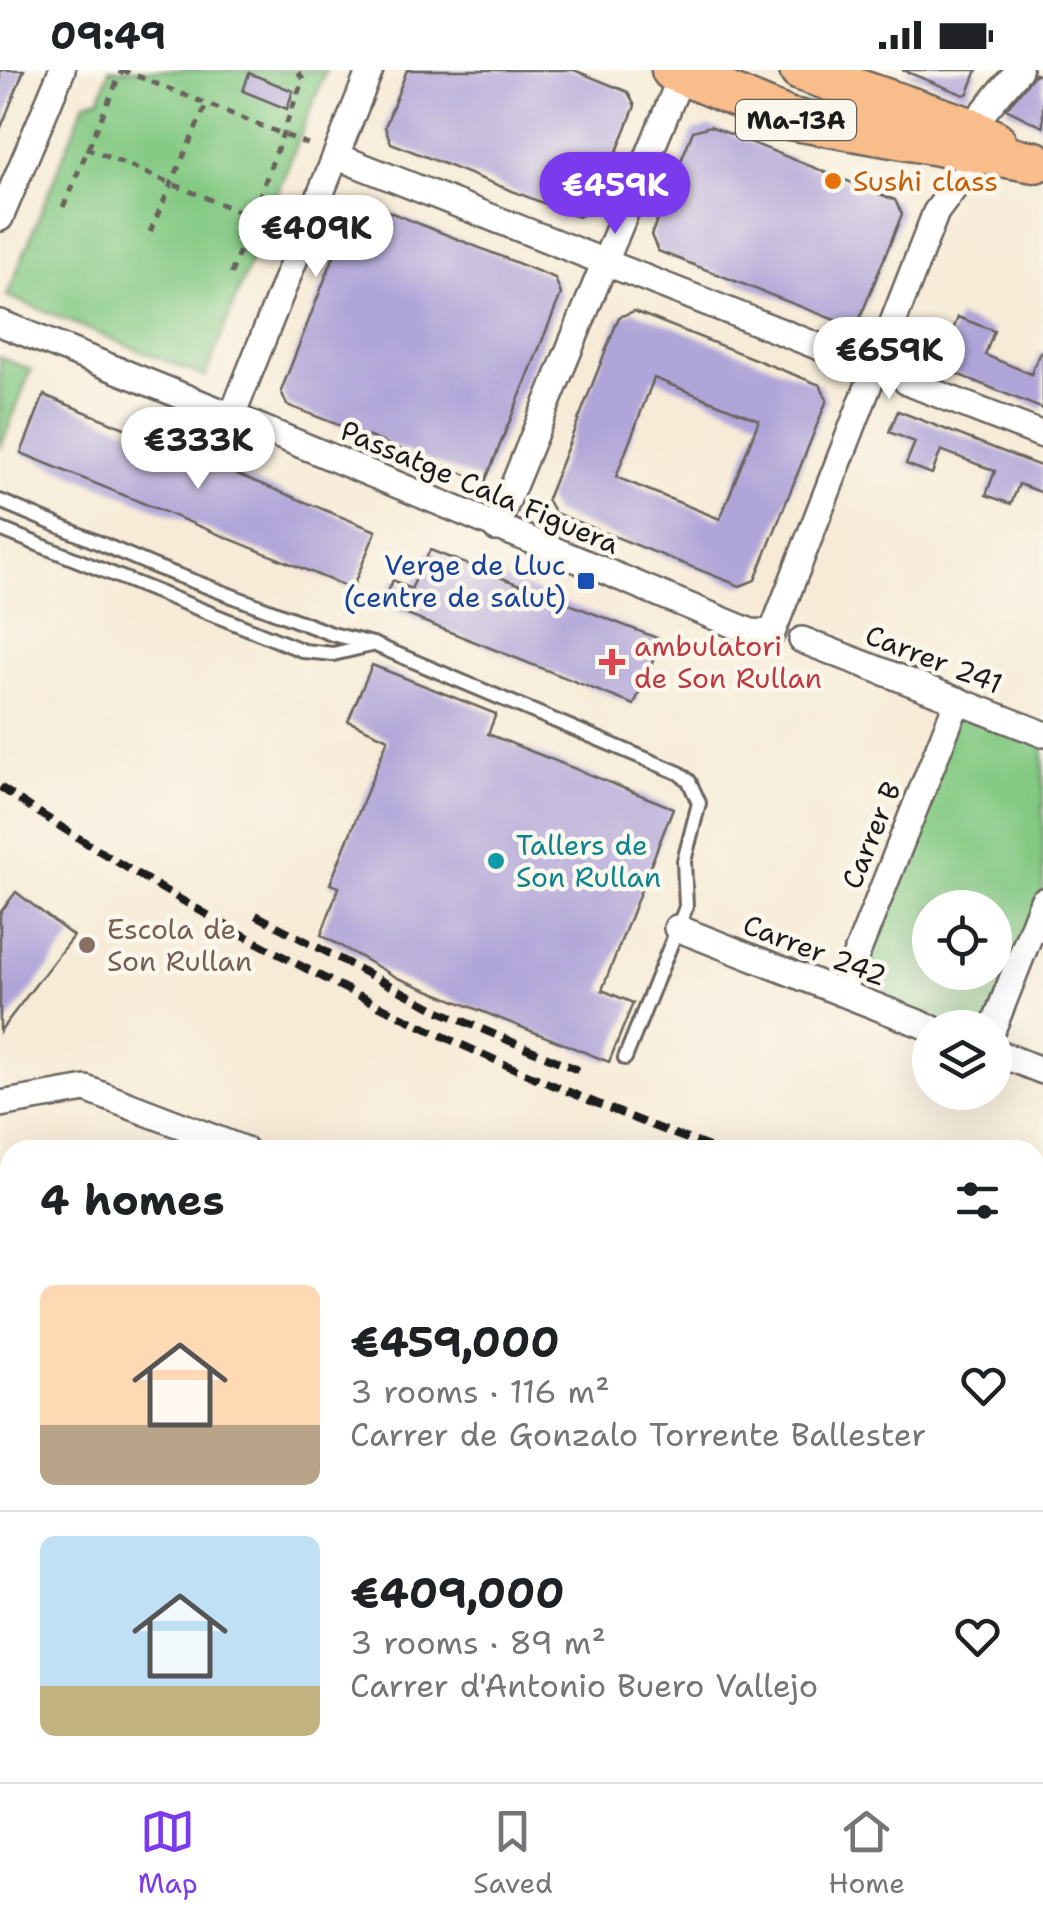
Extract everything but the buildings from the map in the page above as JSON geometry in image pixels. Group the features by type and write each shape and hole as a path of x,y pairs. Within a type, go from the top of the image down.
{"main road":[{"name":"Ma-13A","path":"800,70 1039,164"},
{"name":"Ma-13A","path":"679,71 790,119 926,145 975,142"}],"street":[{"path":"0,218 62,70"},
{"path":"232,416 370,70"},
{"path":"975,142 995,70"},
{"path":"336,156 873,368 936,212 1018,70"},
{"path":"496,528 679,71"},
{"name":"Passatge Cala Figuera","path":"0,323 751,632 772,632 873,368"},
{"path":"907,382 1043,435"},
{"name":"Carrer 241","path":"802,640 1043,734"},
{"name":"Carrer B","path":"841,993 958,700"},
{"path":"1000,1010 1043,902"},
{"name":"Carrer 242","path":"677,928 912,1021"},
{"path":"1012,1059 1043,1071"},
{"path":"0,1104 86,1089 219,1140"}],"lane":[{"path":"0,502 156,567 332,634 373,644 679,773 689,781 699,804 684,860 687,899 625,1058"},
{"path":"0,530 304,651 333,654 373,644"}],"path":[{"path":"62,207 122,70 336,156"},
{"path":"231,274 303,79 297,70"},
{"path":"150,232 207,102"},
{"path":"86,148 252,217"}],"green space":[{"path":"109,70 326,70 205,377 7,296 85,102 100,98"},
{"path":"0,357 31,370 0,449"},
{"path":"958,700 1043,734 1043,901 1012,979 1012,890 912,890 912,990 1008,990 1000,1010 912,1010 912,1020 841,993"}],"railway":[{"path":"0,787 171,894 348,990 530,1075 691,1140"},
{"path":"256,915 437,1010 578,1070"}],"place":[{"name":"Sushi class","path":"833,181"},
{"name":"Verge de Lluc (centre de salut)","path":"586,581"},
{"name":"ambulatori de Son Rullan","path":"612,662"},
{"name":"Tallers de Son Rullan","path":"496,861"},
{"name":"Escola de Son Rullan","path":"87,945"}]}
